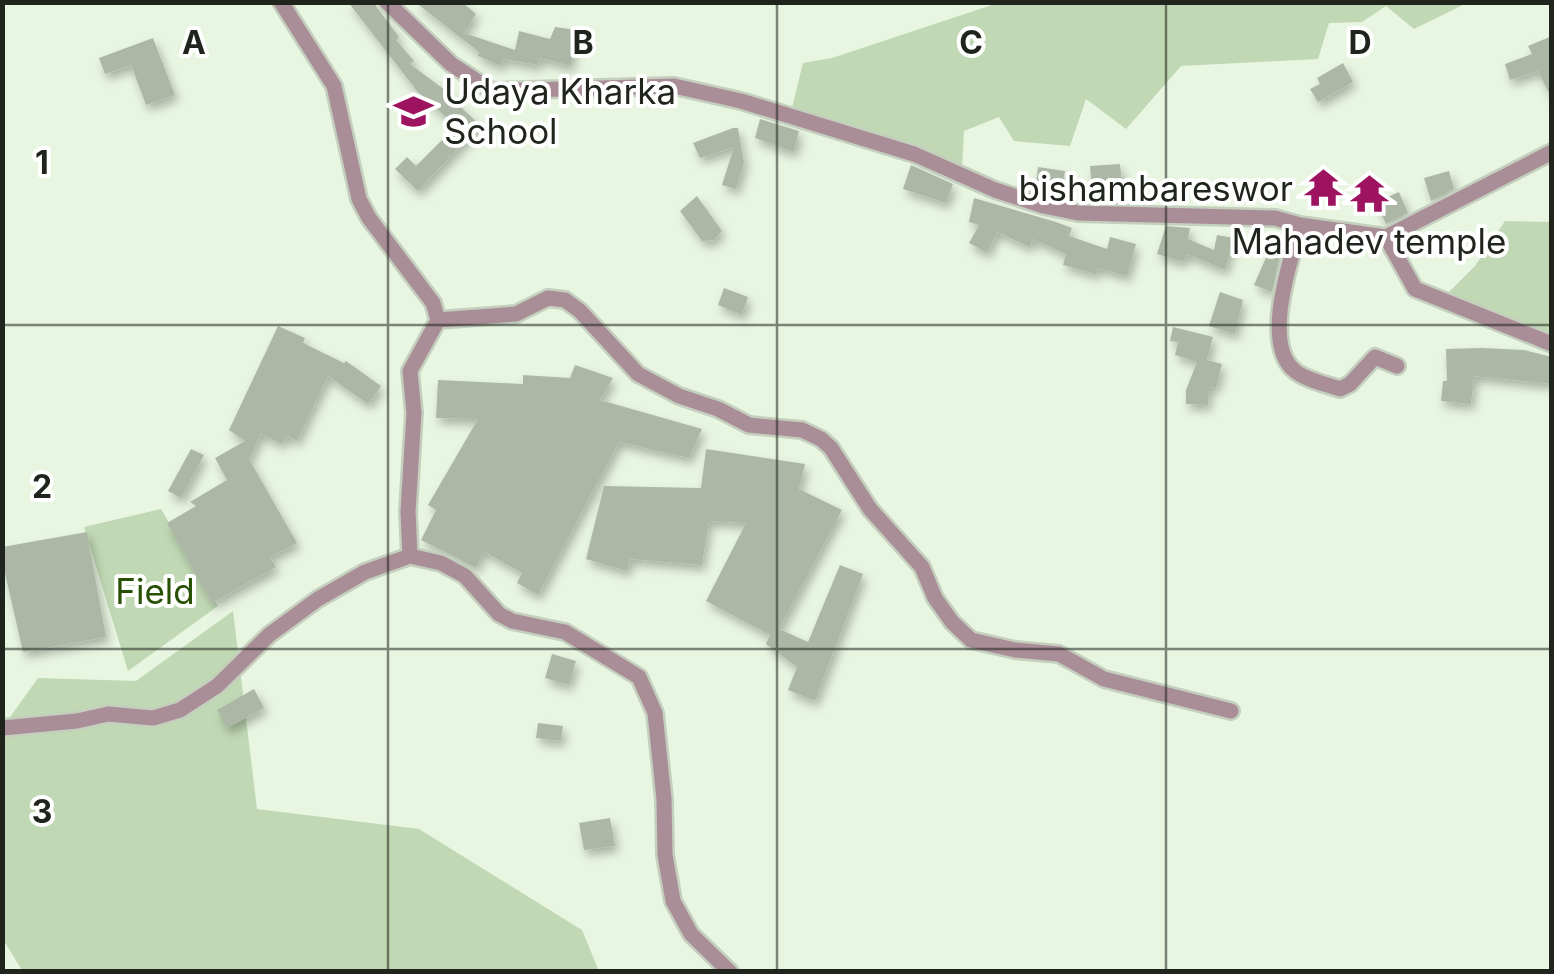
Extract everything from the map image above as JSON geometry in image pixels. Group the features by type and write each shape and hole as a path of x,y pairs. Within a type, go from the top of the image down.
{"street":[{"path":"281,2 334,86 359,199 368,218 433,303 438,320 410,372 414,413 408,512 410,556"},
{"path":"387,2 451,64 492,91 674,86 741,101 914,154 995,190 1078,213 1275,218 1386,237 1552,152"},
{"path":"1300,225 1278,314 1285,358 1296,372 1340,389 1350,384 1374,357 1397,366"},
{"path":"1386,237 1415,288 1552,344"},
{"path":"438,320 516,314 548,298 565,300 580,311 618,356 652,381 749,425 802,430 821,439 870,509 922,568 935,598 952,622 971,640 1059,654 1104,678 1230,711"},
{"path":"2,728 108,714 154,718 180,710 217,686 269,635 318,599 365,572 410,556 442,563 465,576 488,604 512,621 565,632 640,677 654,713 664,800 665,855 674,901 691,934 730,972"}],"green space":[{"path":"998,3 1467,3 1414,29 1386,6 1362,22 1329,23 1318,59 1181,66 1126,129 1086,99 1070,146 1014,141 999,117 964,131 962,170 791,112 803,63 832,58"},
{"path":"1505,221 1551,222 1551,334 1445,296 1475,266"},
{"name":"Field","path":"161,509 218,606 128,671 84,527"},
{"path":"233,611 257,809 419,829 582,930 599,971 23,972 6,944 3,945 3,727 38,678 136,681"}],"building":[{"path":"348,2 373,2 414,61 410,64 453,96 480,125 418,191 395,169 407,157 416,166 456,126 417,91"},
{"path":"415,2 462,2 476,14 464,33 515,50 519,31 550,39 555,27 576,30 571,66 540,58 538,65 503,59 501,66 478,56 479,52"},
{"path":"1552,36 1552,99 1538,71 1510,80 1505,64 1532,54 1528,46"},
{"path":"153,38 175,95 146,105 131,65 105,74 99,58"},
{"path":"1343,63 1353,82 1318,102 1310,89 1320,84 1317,78"},
{"path":"760,119 799,131 794,152 755,138"},
{"path":"738,128 744,163 736,189 722,185 734,147 700,158 693,143"},
{"path":"1120,164 1124,203 1093,202 1090,166"},
{"path":"911,165 953,184 946,203 903,189"},
{"path":"1038,167 1065,171 1061,193 1053,191 1051,196 1035,191"},
{"path":"1449,171 1454,189 1431,201 1424,178"},
{"path":"1399,192 1408,213 1386,224 1376,202"},
{"path":"697,196 722,231 714,240 702,241 680,211"},
{"path":"974,198 1072,228 1069,236 1107,249 1110,237 1136,244 1127,276 1098,268 1096,274 1063,265 1066,254 1033,239 1030,247 997,232 987,253 969,243 979,225 969,222"},
{"path":"1166,226 1190,228 1188,239 1214,250 1217,235 1234,238 1225,270 1187,254 1183,262 1157,254"},
{"path":"1271,246 1281,250 1272,292 1254,285"},
{"path":"724,288 748,297 742,315 718,305"},
{"path":"1220,292 1243,300 1235,334 1209,326"},
{"path":"278,326 305,338 303,343 346,361 381,386 368,404 328,376 297,441 286,435 282,444 261,434 249,459 297,543 270,557 276,567 212,603 167,523 196,506 190,502 227,480 215,458 245,441 229,430"},
{"path":"1173,327 1213,337 1207,360 1222,364 1216,388 1209,387 1208,405 1186,404 1186,390 1197,362 1175,355 1178,342 1170,341"},
{"path":"1446,349 1524,350 1552,357 1552,384 1474,376 1471,404 1441,401 1443,381 1447,381"},
{"path":"575,365 613,378 600,400 702,429 689,458 619,442 538,595 517,583 522,573 483,551 476,568 421,540 436,510 428,505 478,419 436,418 438,380 523,384 523,375 570,378"},
{"path":"191,449 204,455 181,498 168,491"},
{"path":"706,449 805,464 799,489 842,510 779,629 808,642 840,565 863,574 815,701 788,690 797,667 766,644 770,635 706,601 746,523 709,521 702,565 630,559 627,571 586,559 604,486 701,488"},
{"path":"87,532 106,637 23,652 2,547"},
{"path":"552,654 576,661 569,685 545,678"},
{"path":"254,689 264,708 227,728 217,710"},
{"path":"538,723 563,726 561,741 536,738"},
{"path":"610,818 615,846 584,850 579,823"}],"place":[{"name":"Udaya Kharka School","path":"414,111"},
{"name":"bishambareswor","path":"1323,188"},
{"name":"Mahadev temple","path":"1369,194"}]}
